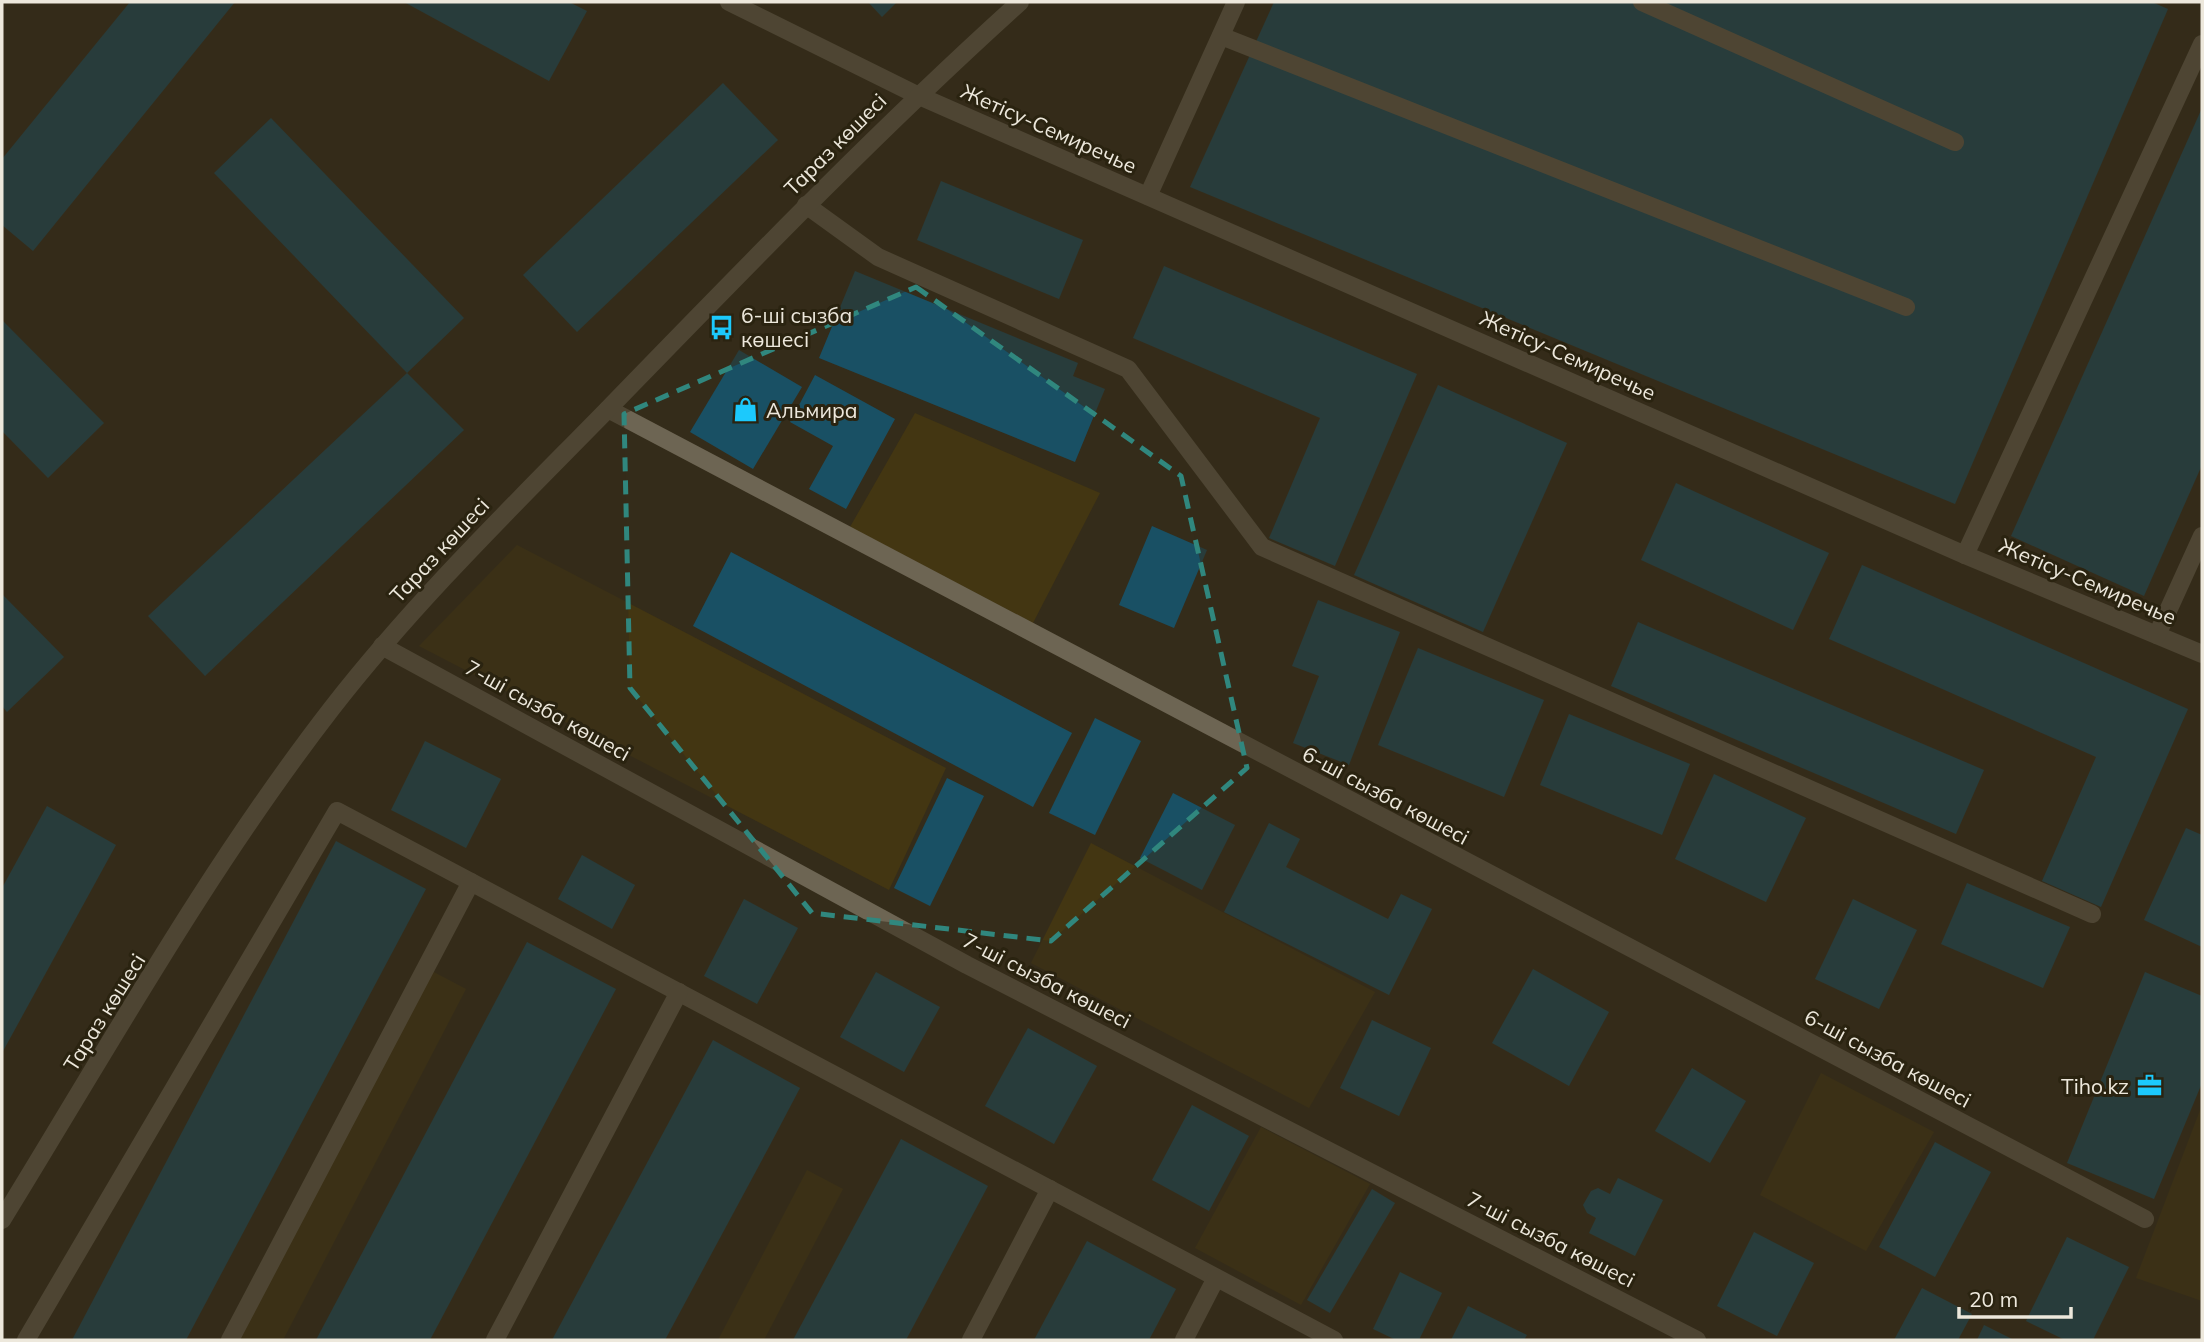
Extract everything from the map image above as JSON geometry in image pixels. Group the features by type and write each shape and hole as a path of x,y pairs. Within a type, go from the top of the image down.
{"street":[{"name":"Жетісу-Семиречье","path":"729,2 916,95 1965,555 2202,654"},
{"name":"Тараз көшесі","path":"2,1220 251,821 293,761 382,646 468,552 806,205 916,95 1020,2"},
{"path":"1148,196 1236,2"},
{"path":"1642,2 1955,142"},
{"path":"1221,36 1906,307"},
{"path":"1965,555 2202,44"},
{"path":"806,205 878,257 1128,369 1262,547 2092,914"},
{"name":"6-ші сызба көшесі","path":"608,409 2144,1219"},
{"path":"2157,635 2202,536"},
{"name":"7-ші сызба көшесі","path":"382,646 967,965 1697,1340"},
{"path":"26,1340 337,811 1334,1340"},
{"path":"230,1340 471,882"},
{"path":"495,1340 678,992"},
{"path":"971,1340 1050,1189"},
{"path":"1184,1340 1216,1278"}],"highlighted area":[{"path":"916,287 1181,476 1247,768 1051,941 812,913 630,688 624,414"}],"shaded area":[{"path":"915,413 1100,493 1033,623 850,527"},
{"path":"517,545 946,768 889,890 419,646"},
{"path":"1091,843 1375,992 1309,1108 1031,963"},
{"path":"430,970 466,989 283,1340 236,1340"},
{"path":"1821,1073 1934,1132 1866,1251 1760,1195"},
{"path":"2202,1105 2202,1301 2136,1278"},
{"path":"1261,1127 1370,1184 1301,1305 1195,1248"},
{"path":"807,1170 843,1189 764,1340 718,1340"}],"building":[{"path":"130,2 235,2 33,251 2,225 2,159"},
{"path":"404,2 569,2 587,11 549,81"},
{"path":"868,2 897,2 882,17"},
{"path":"1274,2 2152,2 2168,9 1955,504 1190,187"},
{"path":"723,83 778,140 577,332 523,275"},
{"path":"2202,108 2202,465 2144,596 2011,536"},
{"path":"271,118 464,318 407,373 214,173"},
{"path":"941,181 1083,240 1059,299 917,240"},
{"path":"1164,266 1417,374 1335,566 1269,538 1320,418 1133,338"},
{"path":"855,271 1078,363 1073,376 1105,389 1075,462 819,358"},
{"path":"2,320 104,423 48,478 2,431"},
{"name":"Альмира","path":"739,350 802,387 753,469 690,432"},
{"path":"407,373 464,430 205,676 148,616"},
{"path":"815,375 895,419 846,509 809,489 833,446 790,422"},
{"path":"1438,385 1567,443 1483,632 1354,575"},
{"path":"1676,483 1829,553 1793,630 1641,560"},
{"path":"1152,526 1207,550 1174,628 1119,605"},
{"path":"731,552 1072,733 1033,807 693,626"},
{"path":"1862,565 2188,709 2101,907 2042,881 2096,757 1829,639"},
{"path":"2,594 64,657 7,712 2,706"},
{"path":"1318,600 1400,632 1349,765 1293,743 1319,676 1292,666"},
{"path":"1638,622 1984,770 1956,834 1611,686"},
{"path":"1418,648 1544,700 1504,797 1378,745"},
{"path":"1569,714 1690,764 1662,835 1540,785"},
{"path":"1095,718 1141,741 1095,835 1049,813"},
{"path":"425,741 501,779 466,848 391,810"},
{"path":"1714,774 1806,818 1766,902 1675,859"},
{"path":"947,778 984,796 930,906 894,888"},
{"path":"1173,793 1235,825 1202,890 1140,858"},
{"path":"47,806 116,845 2,1053 2,888"},
{"path":"1269,823 1300,839 1286,867 1388,919 1401,894 1432,909 1389,995 1224,912"},
{"path":"2186,828 2202,835 2202,947 2144,920"},
{"path":"336,841 426,889 186,1340 72,1340"},
{"path":"582,855 635,885 612,929 558,899"},
{"path":"1967,883 2070,927 2043,988 1941,944"},
{"path":"744,899 798,928 757,1004 704,976"},
{"path":"1853,899 1917,930 1879,1009 1815,979"},
{"path":"527,942 616,989 430,1340 316,1340"},
{"path":"1533,969 1609,1012 1569,1086 1492,1043"},
{"path":"876,972 940,1007 904,1072 840,1037"},
{"path":"2145,972 2202,996 2202,1083 2154,1199 2067,1163"},
{"path":"1372,1020 1431,1048 1399,1116 1340,1088"},
{"path":"1028,1028 1097,1066 1054,1144 985,1106"},
{"path":"713,1040 800,1088 770,1145 665,1340 552,1340"},
{"path":"1692,1068 1746,1101 1710,1163 1655,1131"},
{"path":"1192,1105 1249,1136 1209,1211 1152,1180"},
{"path":"901,1139 988,1186 906,1340 793,1340"},
{"path":"1935,1142 1991,1172 1935,1277 1879,1247"},
{"path":"1618,1178 1663,1200 1635,1256 1589,1233 1596,1218 1587,1213 1583,1205 1591,1191 1598,1188 1610,1194"},
{"path":"1372,1189 1395,1203 1330,1313 1307,1300"},
{"path":"1754,1232 1814,1263 1777,1336 1717,1306"},
{"path":"2067,1237 2129,1267 2093,1340 2065,1340 2026,1321"},
{"path":"1087,1241 1176,1289 1149,1340 1034,1340"},
{"path":"1400,1272 1442,1293 1419,1340 1396,1340 1373,1329"},
{"path":"1922,1288 1972,1314 1958,1340 1894,1340"},
{"path":"1468,1306 1527,1335 1524,1340 1451,1340"},
{"path":"1984,1325 2014,1340 1977,1340"}],"place":[{"name":"6-ші сызба көшесі","path":"721,327"},
{"name":"Альмира","path":"746,410"},
{"name":"Tiho.kz","path":"2149,1086"}]}
